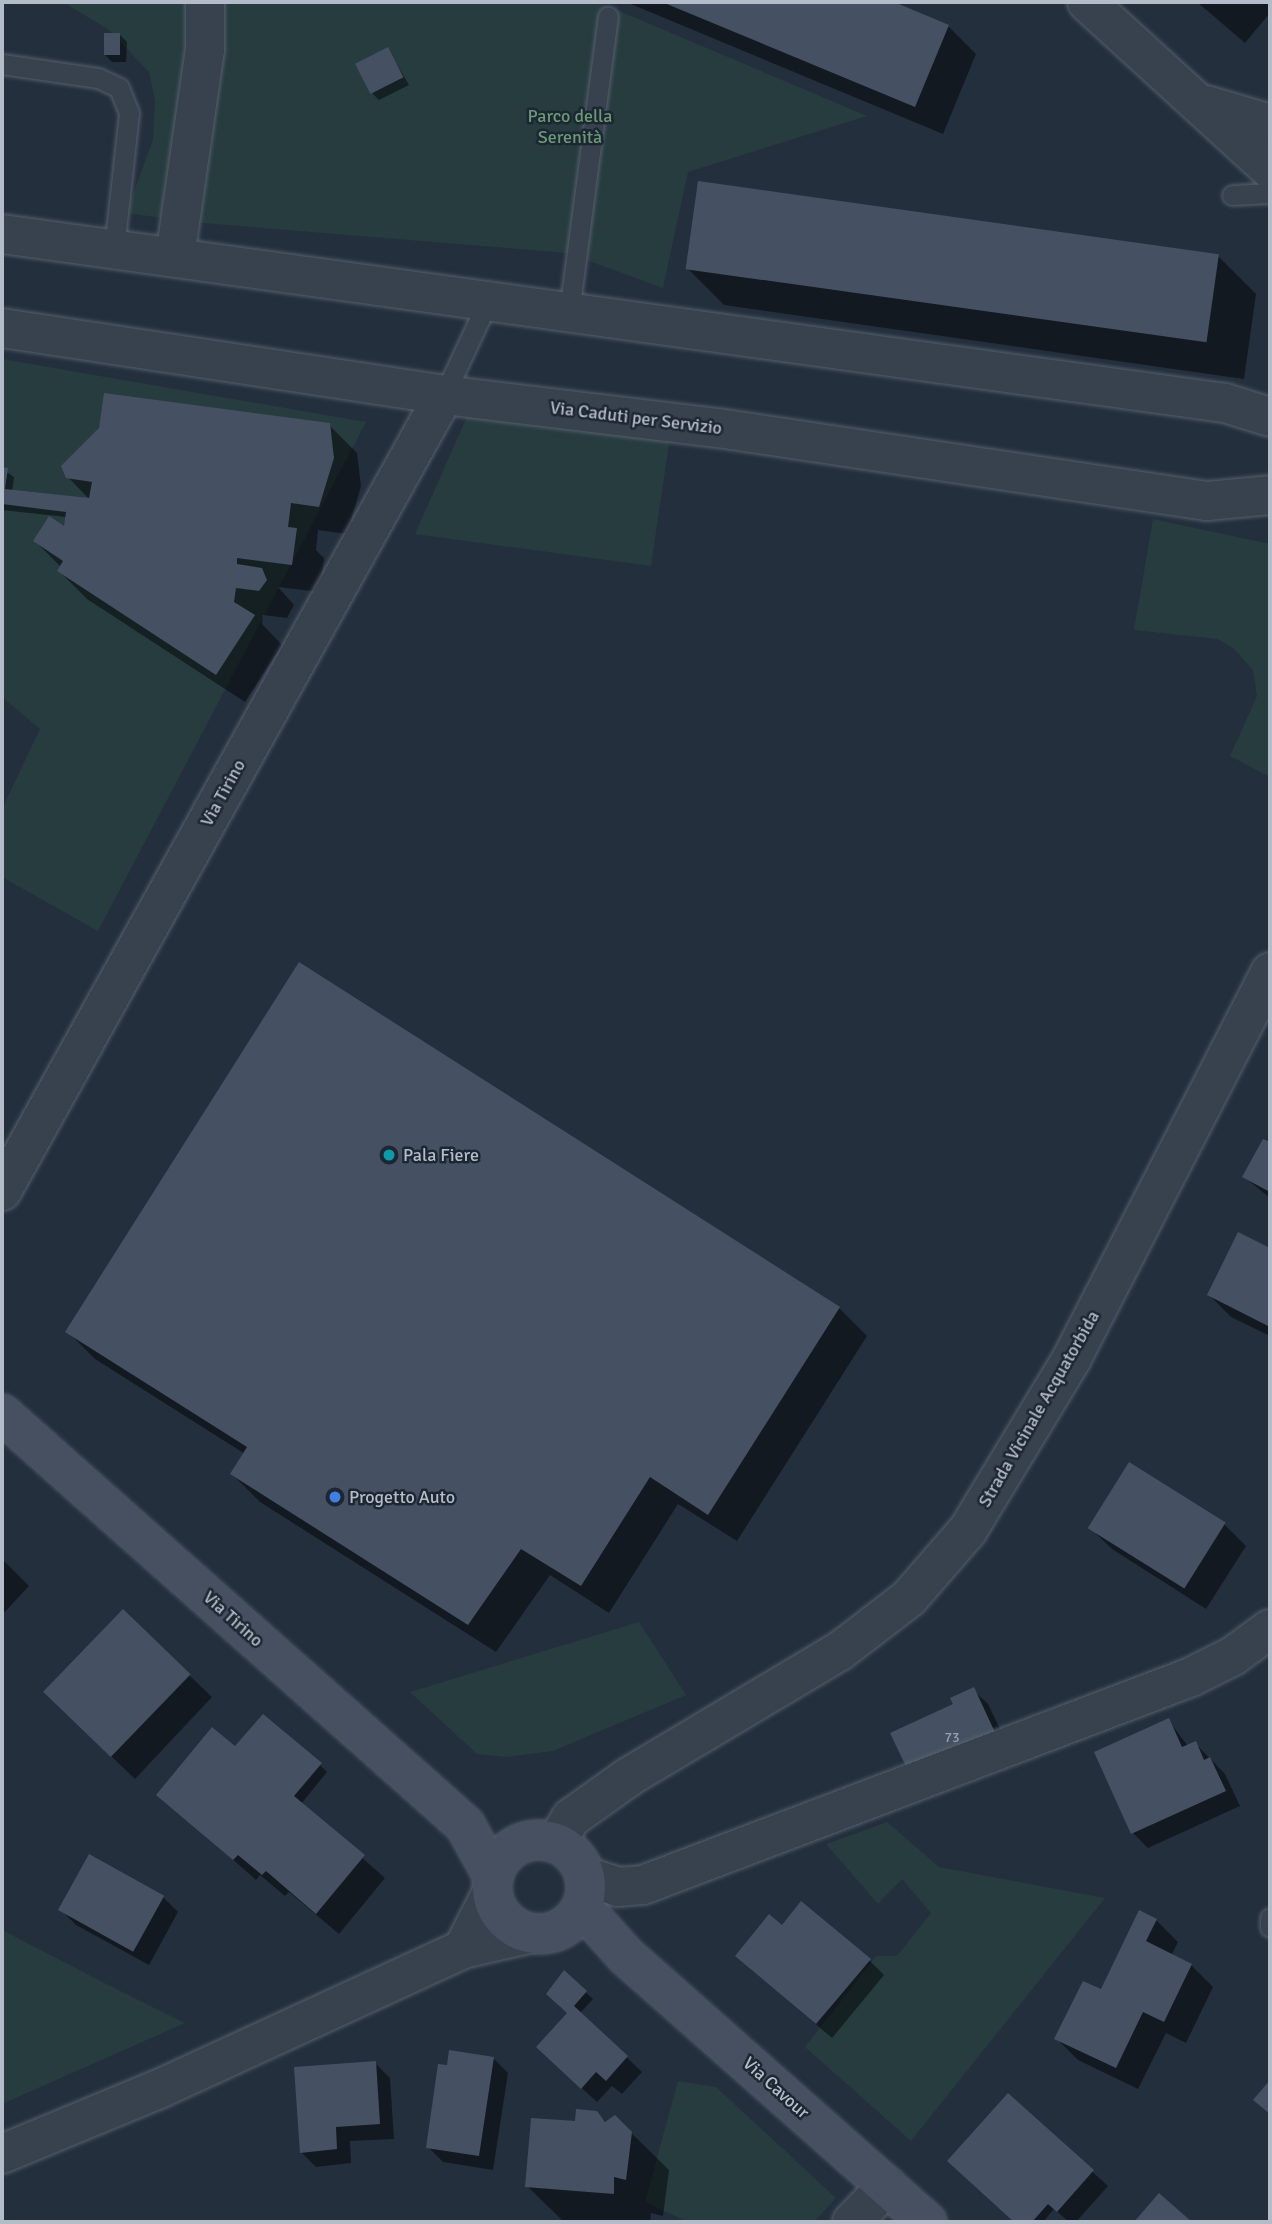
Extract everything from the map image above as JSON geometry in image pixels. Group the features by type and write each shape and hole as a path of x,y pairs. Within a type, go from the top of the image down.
{"street":[{"path":"175,257 205,50 205,2"},
{"path":"1087,2 1270,169"},
{"path":"1197,102 1270,124"},
{"path":"2,234 1225,403 1270,416"},
{"name":"Via Caduti per Servizio","path":"2,328 444,395 718,428 1207,501 1270,495"},
{"name":"Via Tirino","path":"2,1191 444,395"},
{"name":"Strada Vicinale Acquatorbida","path":"556,1843 571,1818 630,1776 860,1636 909,1598 968,1530 1072,1358 1270,972"},
{"name":"Via Tirino","path":"2,1414 465,1825 516,1846"},
{"path":"584,1891 643,1885 1191,1677 1233,1656 1270,1629"},
{"name":"Via Tirino","path":"465,1825 492,1884"},
{"path":"2,2154 159,2089 463,1949 538,1934 573,1920 584,1891 570,1851 556,1843 543,1840 516,1846 497,1864 492,1884 463,1949"},
{"path":"492,1884 503,1919 538,1934"},
{"name":"Via Cavour","path":"584,1891 625,1955 927,2222"},
{"name":"Via Cavour","path":"538,1934 625,1955"},
{"path":"852,2222 887,2186"}],"lane":[{"path":"569,312 608,17"},
{"path":"2,64 98,78 118,88 129,113 114,249"},
{"path":"1232,195 1270,193"},
{"path":"444,395 488,301"},
{"path":"1270,1918 1270,1927"}],"green space":[{"name":"Parco della Serenità","path":"63,2 598,2 867,116 688,172 663,288 567,253 192,222 126,213 153,140 155,101 149,72 109,30"},
{"path":"2,359 366,422 98,931 2,877 2,809 40,729 2,697"},
{"path":"470,410 670,437 651,566 415,534"},
{"path":"1153,519 1270,544 1270,777 1230,756 1257,696 1253,670 1233,648 1218,639 1134,630"},
{"path":"639,1622 686,1695 553,1751 507,1757 477,1754 410,1692"},
{"path":"887,1822 939,1867 1105,1898 911,2141 805,2047 876,1956 897,1956 931,1913 902,1879 878,1904 826,1844"},
{"path":"2,1930 118,1990 185,2023 2,2104"},
{"path":"678,2081 716,2087 836,2198 814,2222 688,2222 645,2202"}],"building":[{"path":"662,2 894,2 949,25 915,107"},
{"path":"104,33 120,33 120,55 104,55"},
{"path":"388,47 403,77 370,94 355,64"},
{"path":"698,181 1219,254 1206,342 686,269"},
{"path":"104,393 330,423 334,458 319,507 291,503 288,527 297,528 292,565 237,558 237,564 262,568 267,580 259,591 236,588 234,602 255,615 216,675 57,571 63,561 33,541 49,516 64,526 66,512 2,504 2,467 8,468 5,489 89,498 92,482 66,478 61,466 99,428"},
{"name":"Pala Fiere","path":"299,962 840,1307 708,1515 650,1477 581,1586 521,1549 468,1625 230,1474 247,1447 65,1332"},
{"path":"1263,1139 1270,1142 1270,1192 1242,1177"},
{"path":"1238,1232 1270,1248 1270,1327 1207,1295"},
{"path":"1129,1462 1226,1522 1184,1589 1088,1528"},
{"path":"123,1609 191,1674 111,1757 43,1692"},
{"path":"974,1687 998,1739 912,1779 890,1733 953,1704 950,1698"},
{"path":"263,1714 322,1763 294,1796 365,1855 316,1914 266,1871 262,1875 238,1855 233,1860 156,1795 212,1727 235,1746"},
{"path":"1169,1718 1182,1747 1196,1741 1204,1760 1210,1757 1226,1791 1131,1834 1094,1752"},
{"path":"89,1854 164,1896 133,1952 58,1910"},
{"path":"801,1901 871,1959 816,2024 735,1956 769,1914 782,1925"},
{"path":"1139,1910 1157,1919 1146,1941 1192,1964 1164,2022 1143,2012 1116,2068 1054,2039 1083,1981 1101,1989"},
{"path":"564,1970 587,1991 574,2006 628,2056 606,2081 596,2072 581,2089 536,2047 567,2013 546,1994"},
{"path":"449,2050 494,2057 479,2156 426,2148 438,2064 447,2065"},
{"path":"376,2061 380,2124 336,2127 337,2149 300,2153 294,2067"},
{"path":"1270,2080 1270,2114 1253,2100"},
{"path":"1008,2093 1094,2170 1057,2212 1048,2204 1032,2222 1014,2222 947,2161"},
{"path":"576,2109 597,2111 605,2122 615,2115 632,2132 626,2180 614,2177 614,2194 525,2187 531,2118 575,2121"},
{"path":"1159,2193 1192,2222 1134,2222"}],"place":[{"name":"Pala Fiere","path":"389,1155"},
{"name":"Progetto Auto","path":"335,1497"}]}
